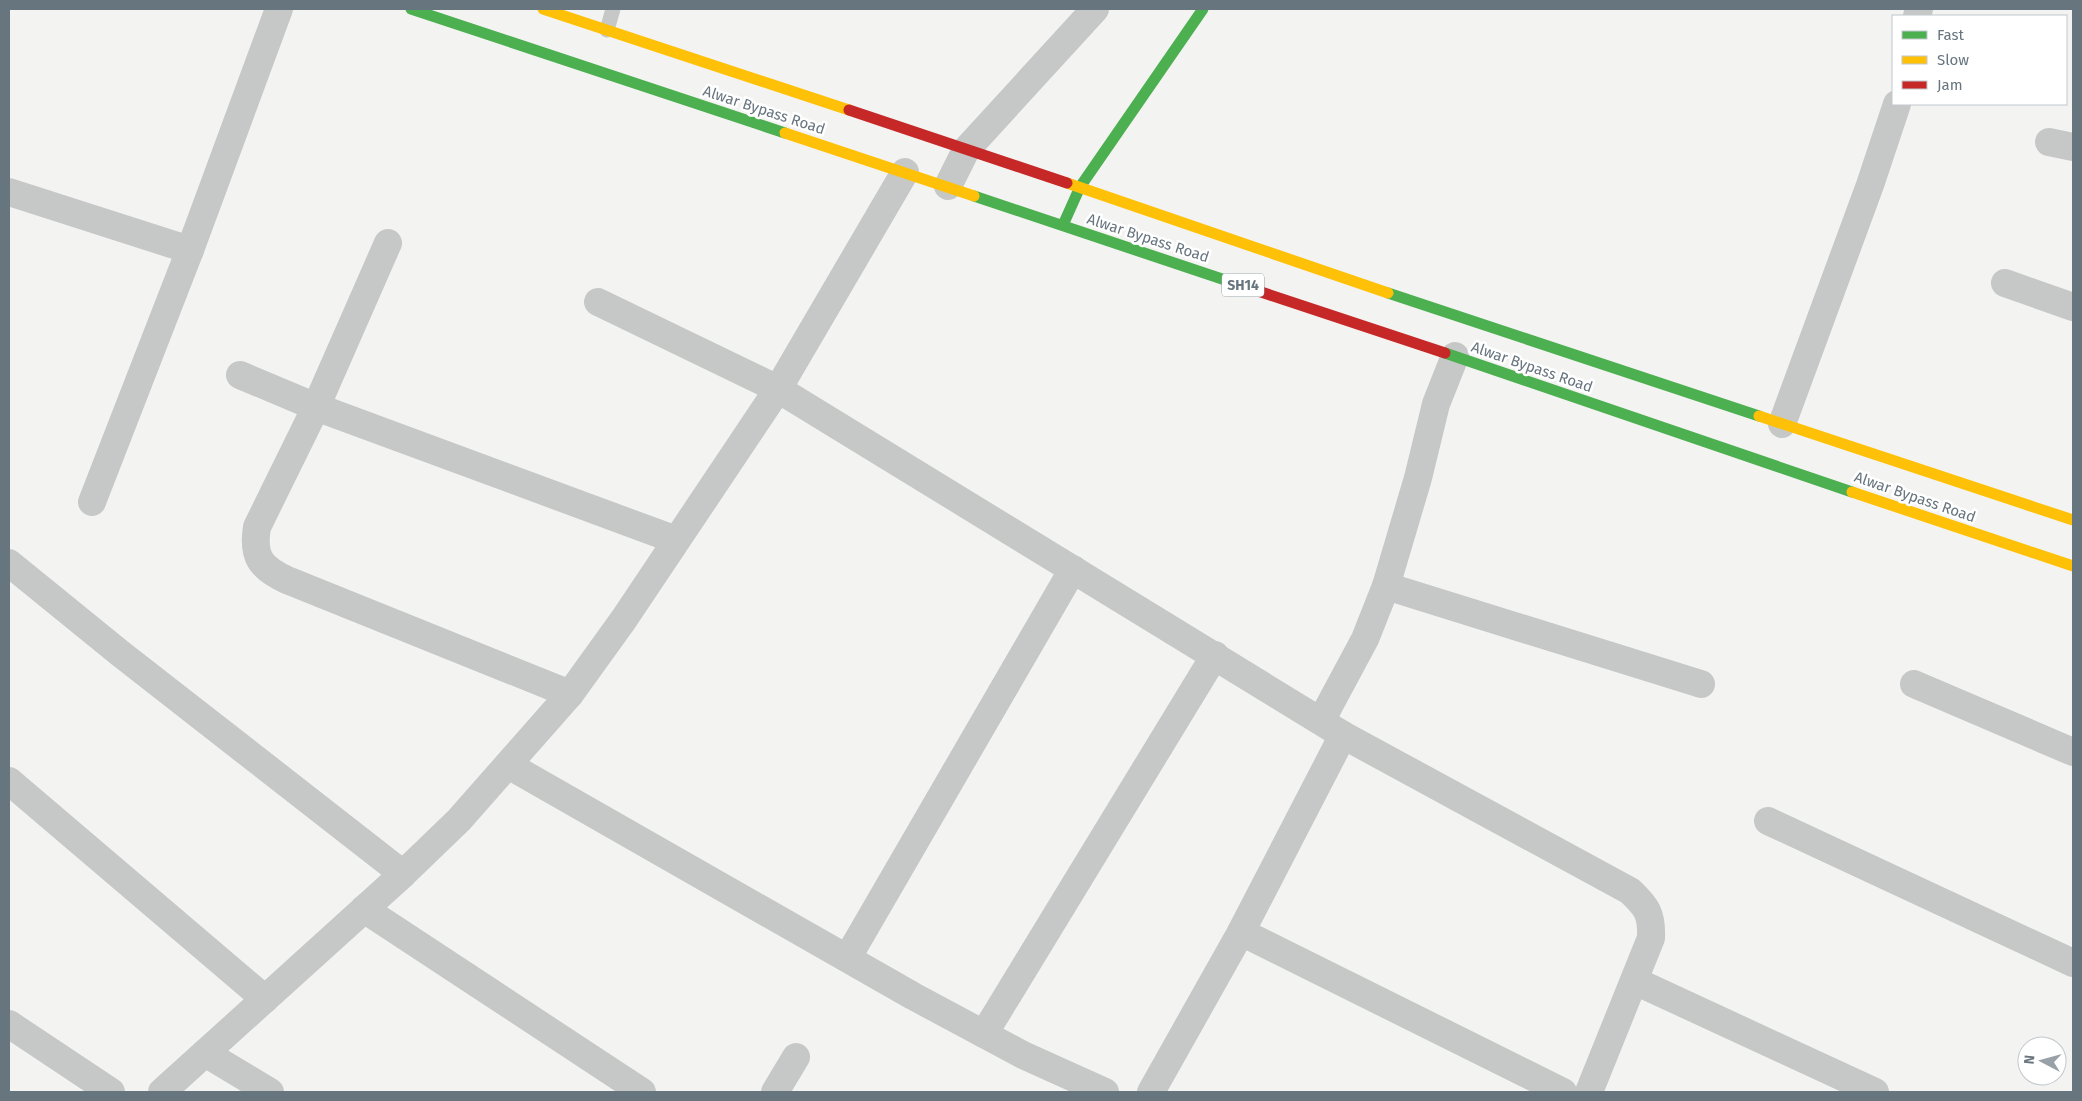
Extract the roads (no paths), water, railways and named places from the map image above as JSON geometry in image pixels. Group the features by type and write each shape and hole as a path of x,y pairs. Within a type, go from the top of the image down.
{"main road":[{"name":"Alwar Bypass Road","path":"412,9 1455,356 2073,566"},
{"name":"Alwar Bypass Road","path":"543,9 927,135 966,150 1080,187 1468,320 2073,520"},
{"path":"1063,225 1080,187 1203,9"}],"street":[{"path":"92,502 190,250 279,9"},
{"path":"948,186 966,150 1095,9"},
{"path":"1782,424 1870,185 1897,105"},
{"path":"162,1092 403,874 459,820 570,694 624,619 778,389 905,172"},
{"path":"9,192 190,250"},
{"path":"388,243 316,407 257,527 254,541 258,559 270,572 287,580 570,694"},
{"path":"2005,284 2073,307"},
{"path":"598,302 778,389 1332,728 1630,890 1645,904 1651,921 1651,938 1589,1092"},
{"path":"1151,1092 1241,932 1332,728 1386,586 1416,487 1436,404 1455,356"},
{"path":"240,375 316,407 676,540"},
{"path":"9,563 121,654 403,874"},
{"path":"848,957 1072,569"},
{"path":"1386,586 1701,684"},
{"path":"984,1034 1215,656"},
{"path":"1914,684 2073,752"},
{"path":"508,766 654,850 984,1034 1081,1083 1105,1092"},
{"path":"9,781 266,999"},
{"path":"1768,821 2073,963"},
{"path":"364,909 642,1092"},
{"path":"1241,932 1563,1092"},
{"path":"1635,981 1874,1092"},
{"path":"9,1024 111,1092"},
{"path":"205,1053 270,1092"},
{"path":"775,1092 796,1057"}],"lane":[{"path":"607,30 613,9"}]}
